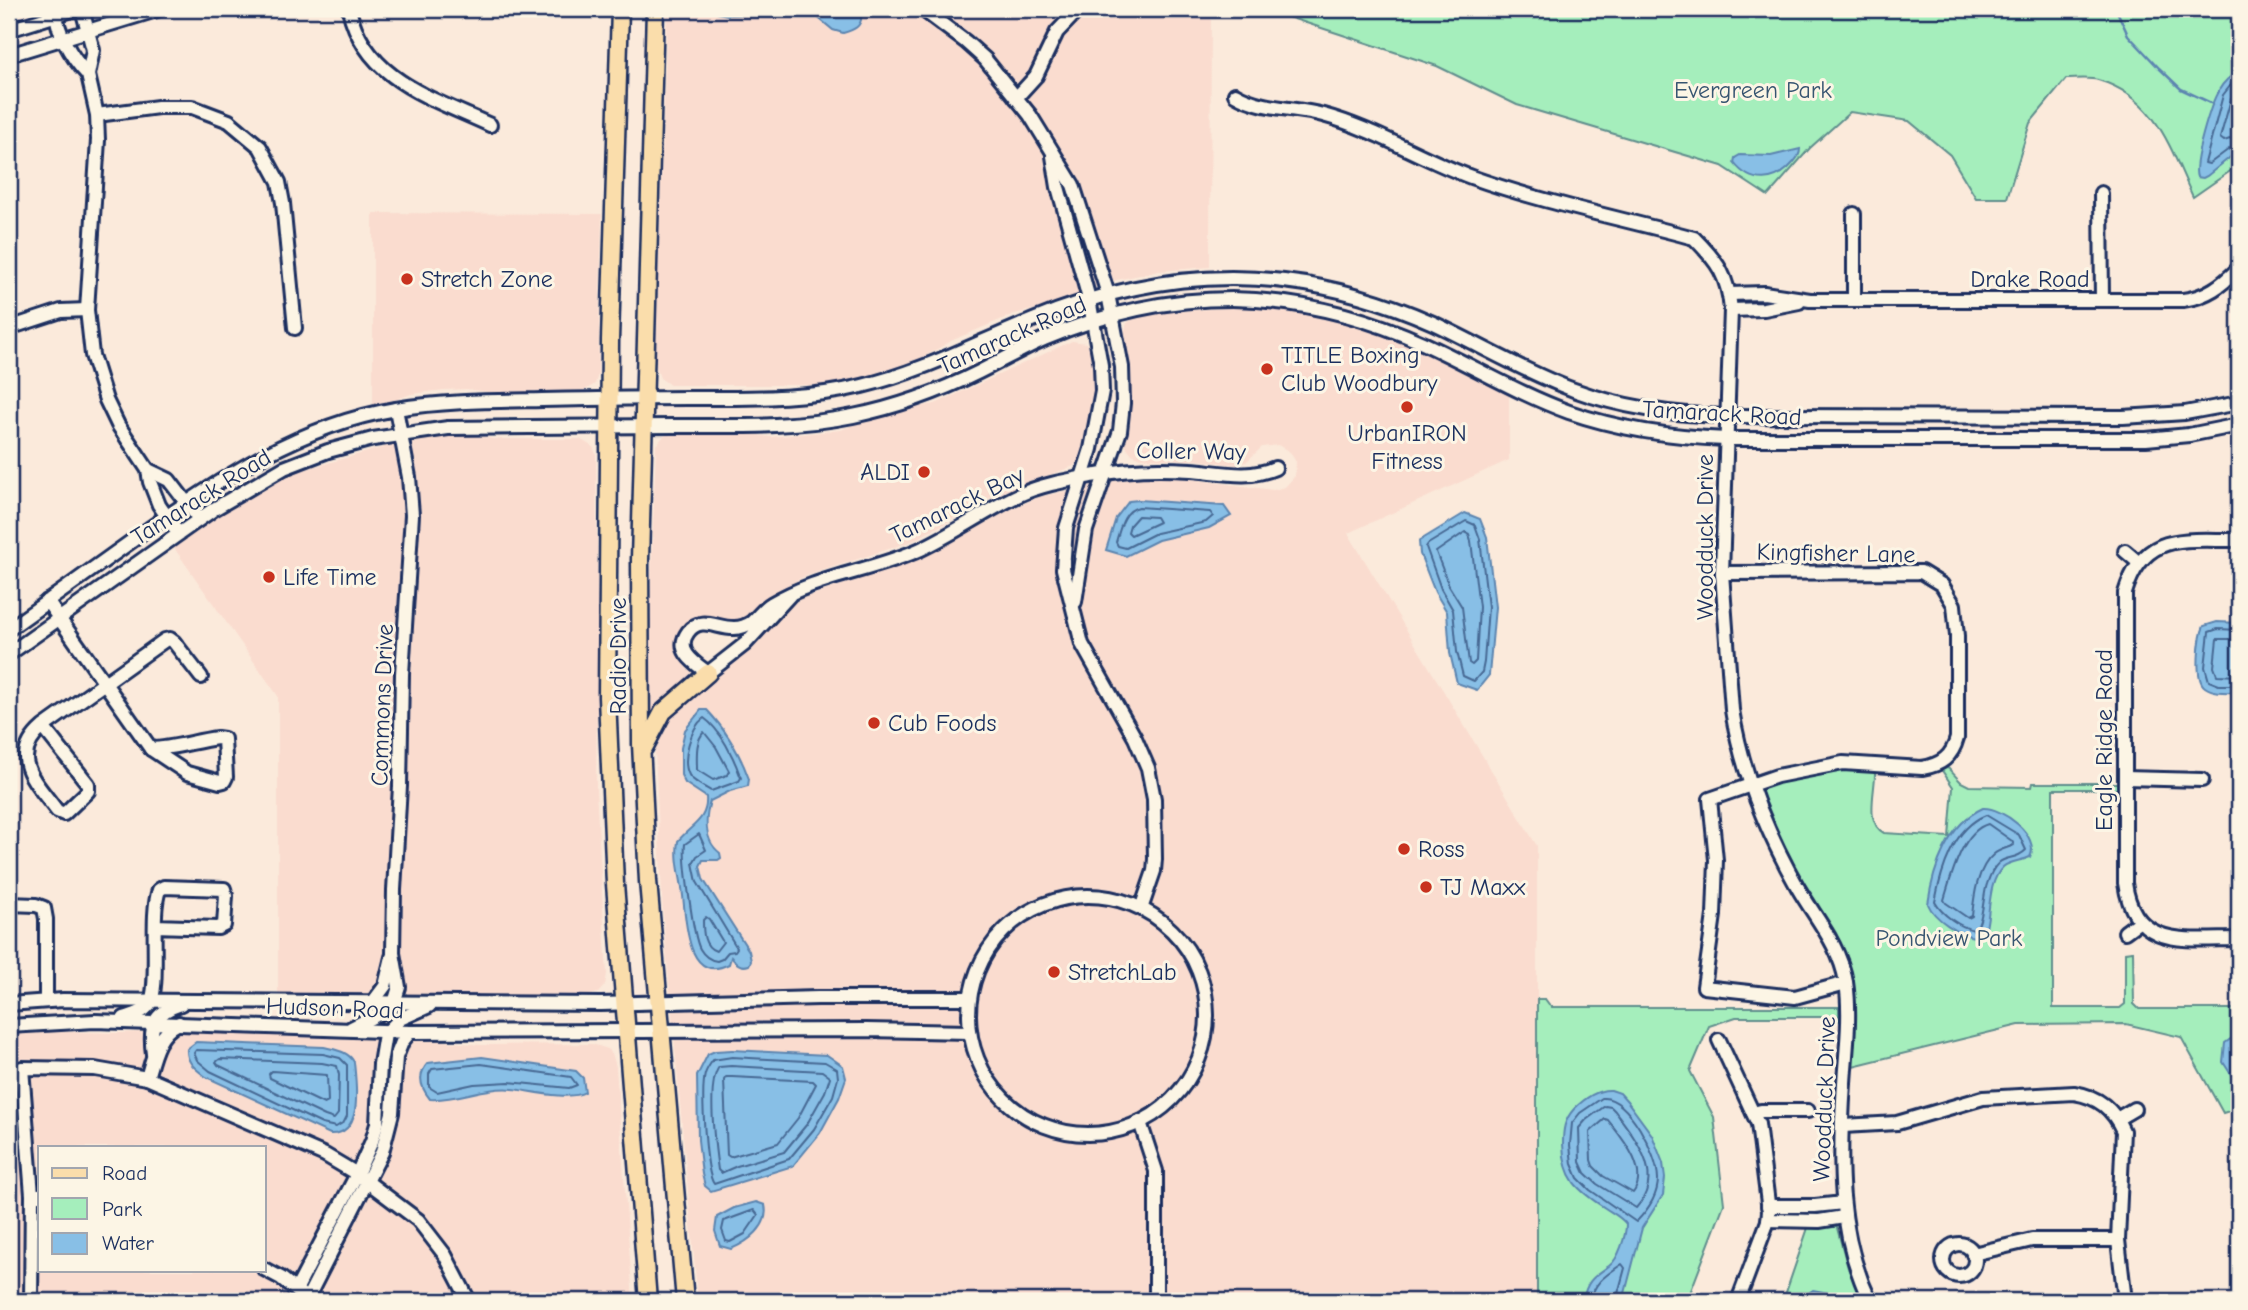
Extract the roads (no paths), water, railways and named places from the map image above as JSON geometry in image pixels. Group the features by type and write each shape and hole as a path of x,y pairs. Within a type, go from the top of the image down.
{"main road":[{"name":"Radio Drive","path":"620,9 608,426 607,698 624,1003 648,1301"},
{"name":"Radio Drive","path":"655,9 640,560 641,754 646,859 685,1301"},
{"path":"641,754 663,712 708,673"}],"street":[{"path":"9,30 55,12 76,9"},
{"path":"82,9 93,50 88,75 97,116 98,165 88,310 92,355 106,400 118,425 148,470 153,492 178,533"},
{"path":"9,55 160,9"},
{"path":"349,9 364,48 378,65 412,89 490,125"},
{"path":"922,9 985,60 1030,115 1073,185 1108,294 1122,368 1123,403 1120,431 1086,530 1074,610"},
{"path":"1016,98 1036,76 1057,32 1079,9"},
{"path":"55,12 73,59 88,75"},
{"name":"Woodduck Drive","path":"1235,94 1260,105 1322,115 1373,133 1439,166 1512,192 1694,238 1714,257 1730,294 1731,310 1722,573 1731,710 1750,785 1798,888 1827,932 1842,966 1846,983 1848,1020 1843,1126 1844,1217 1852,1257 1870,1301"},
{"path":"97,116 158,107 192,107 229,121 260,147 279,182 295,328"},
{"path":"1054,156 1058,187 1088,299 1101,365 1102,391 1091,449 1066,528 1063,569 1083,644 1143,752 1152,783 1155,859 1154,871 1142,906"},
{"path":"2101,193 2102,300"},
{"path":"1854,214 1854,300"},
{"name":"Drake Road","path":"1730,294 1764,293 1810,300 2194,299 2216,290 2239,268"},
{"name":"Tamarack Road","path":"9,629 187,501 241,467 297,439 373,414 443,403 794,397 866,385 928,365 1088,299 1153,285 1210,279 1277,280 1321,287 1367,299 1410,314 1532,373 1592,396 1657,411 1727,416 2123,417 2185,413 2239,403"},
{"name":"Tamarack Road","path":"9,654 178,533 242,491 284,468 328,451 401,433 448,428 767,426 854,416 934,392 1042,340 1092,321 1157,306 1209,300 1276,302 1318,308 1395,331 1570,412 1655,433 1726,439 2146,439 2189,435 2239,425"},
{"name":"Drake Road","path":"1731,310 1764,309 1810,300"},
{"path":"9,328 61,311 88,310"},
{"name":"Commons Drive","path":"394,1002 399,977 393,953 402,674 411,529 411,490 396,409"},
{"name":"Coller Way","path":"1105,473 1162,468 1242,476 1275,468"},
{"path":"148,470 169,480 199,519"},
{"name":"Tamarack Bay","path":"790,595 745,643 708,673 689,660 684,650 688,632 696,626 704,623 727,629 745,626 770,604 809,586 922,548 1021,494 1105,473"},
{"path":"2125,551 2138,562 2152,550 2168,542 2239,540"},
{"name":"Eagle Ridge Road","path":"2138,562 2125,593 2125,883 2131,910 2140,921"},
{"name":"Kingfisher Lane","path":"1722,573 1921,572 1942,585 1954,605 1957,738 1954,750 1946,760 1932,767 1922,768 1843,762 1777,776 1710,799 1716,860 1714,915 1704,987 1795,997 1846,983"},
{"path":"47,601 151,749 187,773 220,782 226,777 225,739 151,749"},
{"path":"43,727 88,784 88,791 64,814 57,811 29,772 26,747 31,738 43,727 165,640 174,642 201,677"},
{"path":"2125,778 2202,779"},
{"path":"114,1021 141,1012 152,1000 156,896 159,890 164,887 224,889 224,925 218,928 155,926"},
{"path":"1083,896 1120,899 1142,906 1175,932 1187,948 1201,976 1208,1013 1202,1049 1188,1081 1164,1107 1140,1122 1104,1133 1077,1133 1041,1124 1023,1115 993,1086 975,1053 970,1032 970,998 977,972 991,947 1010,925 1045,903 1083,896"},
{"path":"9,904 44,908 47,919 46,1000"},
{"path":"2125,932 2140,921 2166,937 2239,939"},
{"path":"373,1002 385,986 393,953"},
{"path":"658,1001 970,998"},
{"name":"Hudson Road","path":"9,1004 46,1000 658,1001"},
{"path":"153,1054 151,1032 154,1022 165,1010 192,1000"},
{"path":"348,1030 381,1014 394,1002"},
{"path":"266,1270 308,1300 362,1178 377,1124 382,1048 387,1031 402,1017 438,1002"},
{"name":"Hudson Road","path":"9,1026 69,1021 114,1021 410,1032 661,1031"},
{"path":"147,1078 153,1054 164,1034 179,1023"},
{"path":"661,1031 970,1032"},
{"path":"296,1290 362,1178 382,1152 392,1113 396,1058 402,1042 410,1032"},
{"path":"1719,1041 1758,1126 1768,1206 1768,1220 1738,1301"},
{"path":"31,1301 36,1195 22,1068 95,1069 147,1078 306,1145 362,1178 418,1220 445,1255 469,1301"},
{"path":"1843,1126 1896,1123 1983,1098 2074,1093 2098,1100 2118,1119 2123,1131 2118,1240 2125,1301"},
{"path":"2118,1119 2134,1109"},
{"path":"1753,1113 1808,1111"},
{"path":"1140,1122 1156,1171 1156,1301"},
{"path":"1768,1206 1843,1203"},
{"path":"1768,1220 1819,1221 1844,1217"},
{"path":"1973,1254 2032,1240 2118,1240"}],"water":[{"path":"714,9 854,9 861,14 861,18 856,27 843,33 833,30 816,16 803,13 728,15 718,13"},
{"path":"2239,70 2239,150 2207,176 2197,177 2197,160 2211,107 2223,84"},
{"path":"1800,149 1799,155 1786,170 1771,178 1748,175 1734,163 1735,158 1740,155 1771,156"},
{"path":"1129,501 1224,506 1231,516 1209,528 1158,540 1126,556 1106,550 1116,518"},
{"path":"1465,513 1480,519 1487,537 1495,607 1489,675 1477,690 1457,683 1450,653 1447,612 1435,592 1420,554 1419,541"},
{"path":"2217,622 2239,623 2239,692 2213,691 2205,687 2199,676 2198,658 2202,631 2204,626"},
{"path":"701,710 707,710 726,734 749,779 748,786 710,801 707,815 708,836 721,858 703,860 700,866 703,879 749,951 751,961 746,966 738,964 731,957 729,964 715,968 705,966 691,947 688,934 677,848 678,841 701,817 706,797 685,783 681,775 681,748 685,730"},
{"path":"1983,808 2000,812 2018,824 2030,840 2032,849 2030,857 2006,865 1998,874 1992,889 1985,932 1975,937 1948,925 1928,904 1944,848 1960,825"},
{"path":"2239,1033 2239,1079 2234,1079 2223,1062 2225,1043"},
{"path":"196,1042 324,1047 345,1053 354,1062 356,1107 353,1118 341,1132 330,1134 206,1077 188,1058 187,1049"},
{"path":"732,1050 827,1055 843,1066 846,1078 839,1098 820,1133 793,1166 711,1191 705,1186 702,1174 698,1140 697,1076 708,1054"},
{"path":"482,1057 576,1071 583,1078 585,1092 560,1096 502,1089 430,1099 422,1086 421,1077 428,1063"},
{"path":"1611,1090 1620,1093 1652,1135 1663,1163 1663,1195 1642,1228 1623,1301 1583,1301 1591,1280 1613,1263 1619,1253 1626,1224 1580,1189 1569,1175 1564,1156 1564,1130 1571,1113 1582,1102 1596,1093"},
{"path":"756,1202 765,1205 766,1213 761,1226 744,1242 731,1249 720,1246 715,1231 717,1217 734,1208"},
{"path":"1813,1290 1828,1293 1837,1301 1803,1301"}],"waterway":[{"path":"2116,9 2128,35 2159,68 2181,89 2213,104"}],"place":[{"name":"Stretch Zone","path":"407,279"},
{"name":"TITLE Boxing Club Woodbury","path":"1267,369"},
{"name":"UrbanIRON Fitness","path":"1407,407"},
{"name":"ALDI","path":"924,472"},
{"name":"Life Time","path":"269,577"},
{"name":"Cub Foods","path":"874,723"},
{"name":"Ross","path":"1404,849"},
{"name":"TJ Maxx","path":"1426,887"},
{"name":"StretchLab","path":"1054,972"}],"park label":[{"name":"Evergreen Park","path":"1753,90"},
{"name":"Pondview Park","path":"1949,938"}]}
